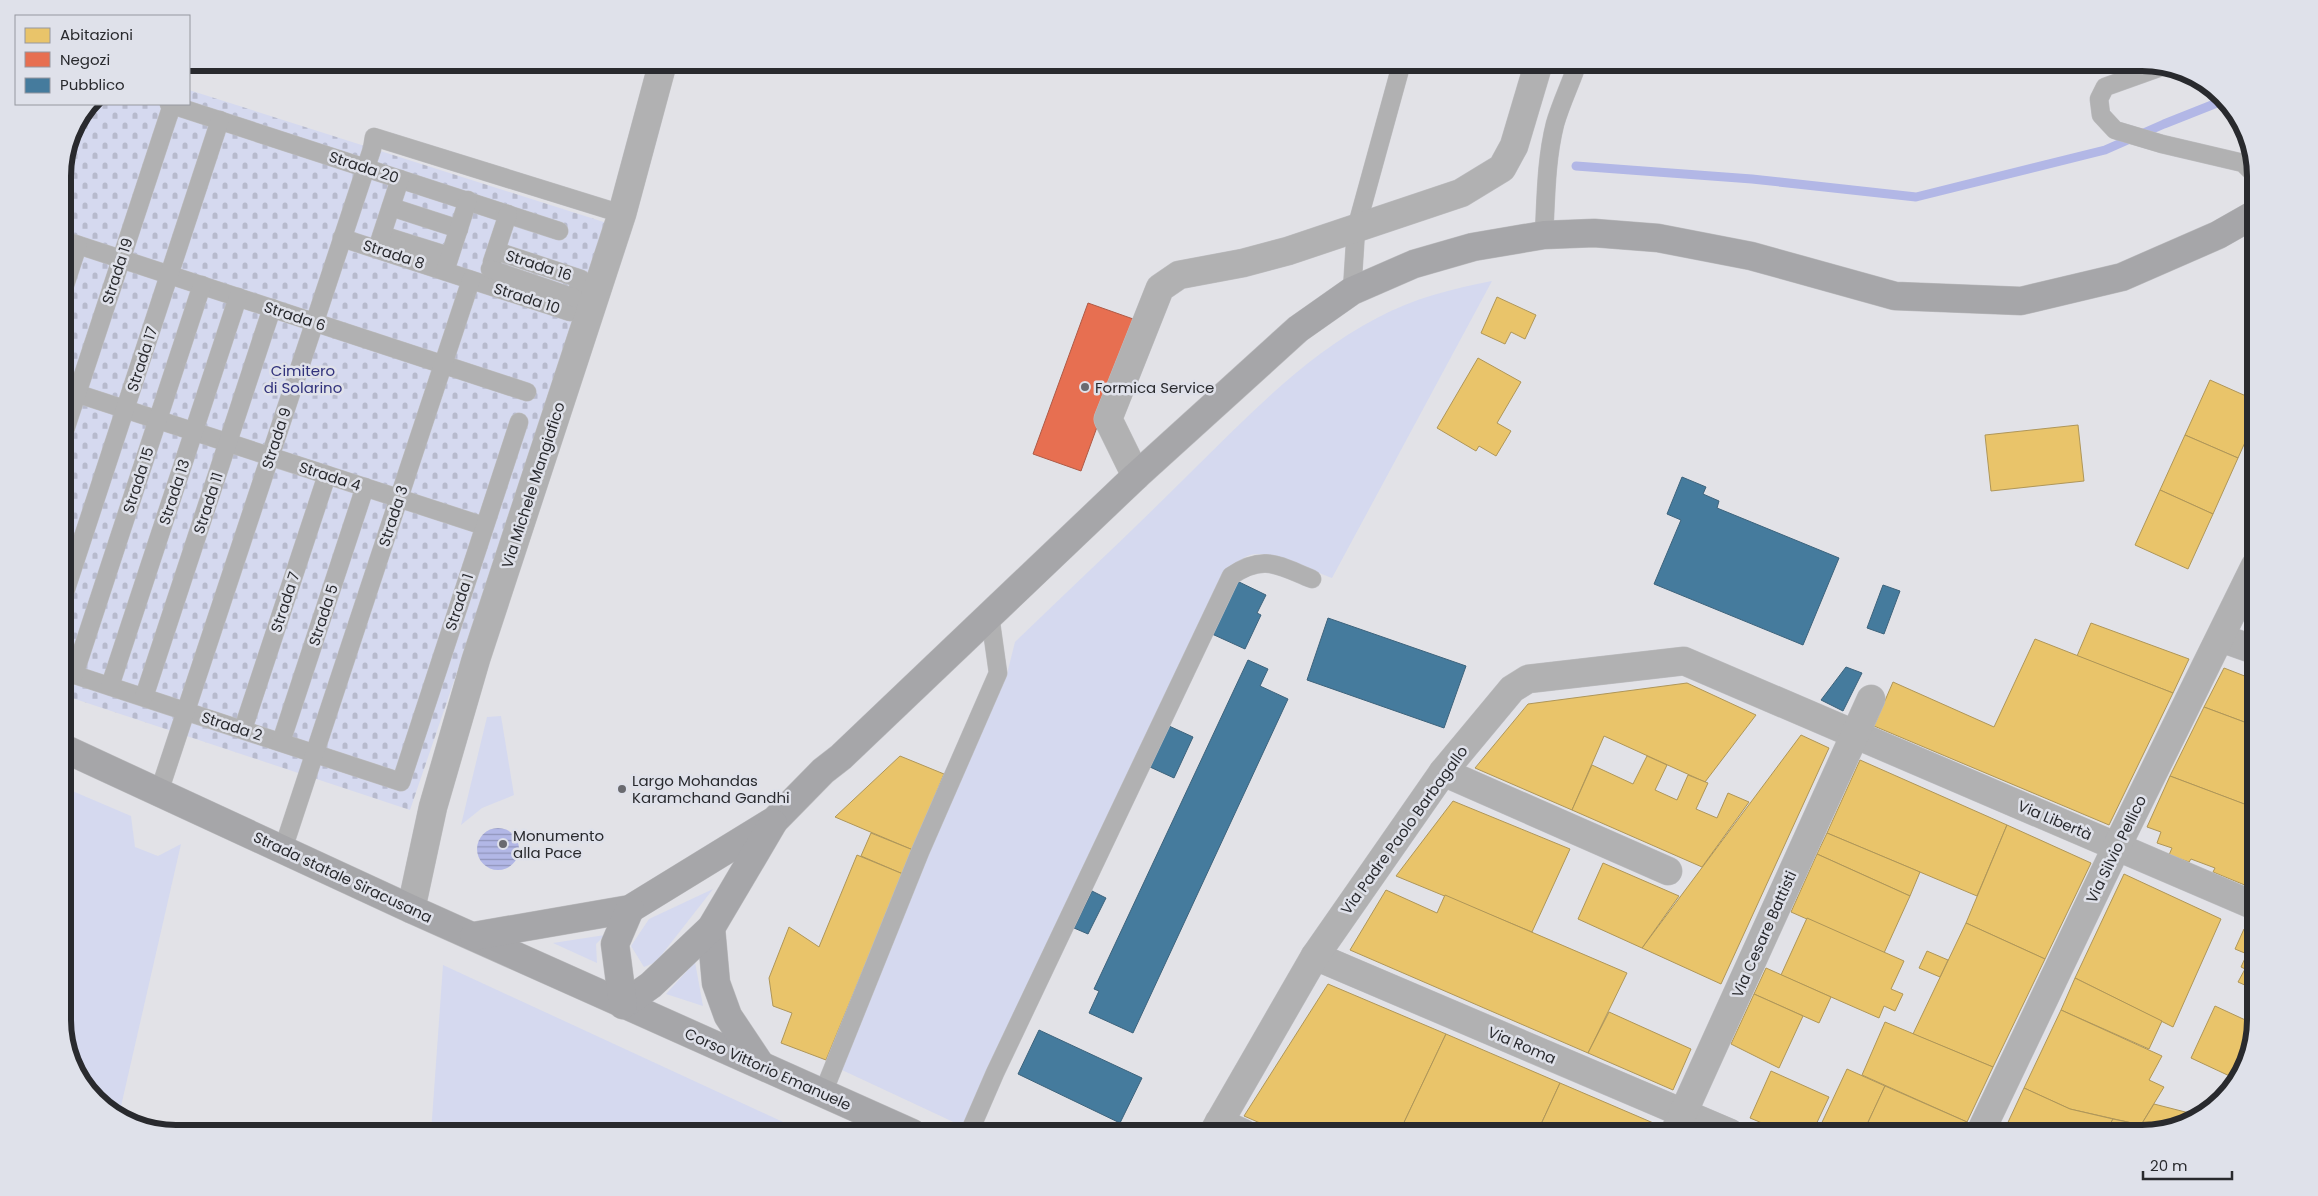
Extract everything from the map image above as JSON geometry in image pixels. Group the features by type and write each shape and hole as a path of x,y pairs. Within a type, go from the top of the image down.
{"main road":[{"path":"630,909 615,944 623,1005 650,986 711,928 775,820 823,771 841,757 1136,476 1298,329 1352,290 1414,264 1473,247 1544,234 1594,233 1658,238 1750,256 1895,296 2021,301 2122,277 2218,235 2247,219"},
{"name":"Strada statale Siracusana","path":"71,752 623,1005"},
{"path":"474,936 630,909 775,820"},
{"path":"711,928 716,983 728,1016 760,1064"},
{"name":"Corso Vittorio Emanuele","path":"623,1005 760,1064 892,1125"}],"street":[{"name":"Via Michele Mangiafico","path":"411,909 433,807 476,659 622,214 661,71"},
{"path":"1136,476 1108,420 1160,288 1179,275 1252,261 1356,229 1461,193 1502,168 1514,146 1537,71"},
{"name":"Via Silvio Pellico","path":"1984,1125 2117,846 2247,583"},
{"path":"2221,638 2247,647"},
{"name":"Via Padre Paolo Barbagallo","path":"1218,1125 1315,956 1443,772 1512,689 1528,679 1684,661 1854,734"},
{"name":"Via Cesare Battisti","path":"1679,1124 1871,698"},
{"name":"Via Libertà","path":"1854,734 2247,902"},
{"path":"1443,772 1668,871"},
{"name":"Via Roma","path":"1315,956 1679,1124"}],"lane":[{"path":"1352,290 1356,229 1400,71"},
{"path":"1544,234 1548,160 1556,122 1575,71"},
{"path":"2148,72 2105,87 2099,99 2101,115 2115,130 2162,144 2243,163 2246,166"},
{"name":"Strada 19","path":"71,388 121,259 170,105"},
{"name":"Strada 20","path":"173,105 559,231"},
{"name":"Strada 17","path":"71,574 220,120"},
{"name":"Strada 9","path":"159,792 374,137 622,214"},
{"path":"380,242 400,179"},
{"path":"447,264 468,200"},
{"path":"391,207 459,229"},
{"name":"Strada 3","path":"282,849 443,364 496,251 508,214"},
{"name":"Strada 8","path":"342,238 380,242 447,264"},
{"name":"Strada 6","path":"71,242 527,392"},
{"name":"Strada 16","path":"496,251 581,279 572,305"},
{"name":"Strada 10","path":"447,264 482,278 572,305"},
{"name":"Strada 15","path":"71,667 158,420 202,285"},
{"name":"Strada 13","path":"110,686 238,297"},
{"name":"Strada 11","path":"144,697 272,308"},
{"name":"Strada 4","path":"71,391 484,526"},
{"name":"Strada 1","path":"401,782 519,422"},
{"name":"Strada 7","path":"243,729 327,475"},
{"name":"Strada 5","path":"281,742 365,487"},
{"path":"973,1125 999,1064 1231,576 1244,567 1262,562 1312,579"},
{"path":"823,1093 920,852 998,672 990,616"},
{"name":"Strada 2","path":"71,674 401,782"}],"green space":[{"name":"Cimitero di Solarino","path":"190,90 610,224 410,810 71,698 71,170 79,136 85,124 99,105 190,105"},
{"path":"1492,281 1332,578 1279,558 1258,554 1250,555 1240,561 1223,578 1217,588 962,1125 842,1070 932,841 1007,674 1015,642 1277,389 1301,369 1350,333 1377,318 1405,305 1448,291"},
{"path":"501,716 514,795 482,808 461,825 487,717"},
{"path":"71,790 131,816 135,847 158,856 181,844 120,1108 107,1099 89,1078 82,1066 73,1040 71,1026"},
{"path":"713,889 656,962 644,967 631,946 649,919"},
{"path":"605,935 596,944 597,963 553,943"},
{"path":"695,962 703,1006 666,994"},
{"path":"443,965 790,1125 432,1125"}],"water":[{"path":"502,828 510,831 516,837 519,849 516,861 510,867 494,870 486,867 480,861 477,845 480,837 486,831"}],"building: Abitazioni":[{"path":"1497,297 1536,315 1525,339 1511,332 1505,344 1481,333"},
{"path":"1478,358 1521,382 1497,423 1511,431 1496,456 1479,446 1476,451 1437,428"},
{"path":"2210,380 2247,396 2247,438 2238,458 2185,435"},
{"path":"2078,425 2084,481 1991,491 1985,435"},
{"path":"2185,435 2238,458 2213,514 2160,490"},
{"path":"2160,490 2213,514 2188,569 2135,545"},
{"path":"2091,623 2189,659 2173,693 2077,656"},
{"path":"2035,639 2173,693 2109,825 1874,726 1893,682 1994,727"},
{"path":"2224,668 2247,677 2247,723 2204,707"},
{"path":"1687,683 1756,715 1705,782 1604,736 1572,810 1475,768 1528,704"},
{"path":"2204,707 2247,723 2247,797 2244,804 2170,776"},
{"path":"1801,735 1829,748 1721,984 1642,948"},
{"path":"900,756 944,774 913,850 835,817"},
{"path":"1647,756 1667,765 1655,790 1677,800 1688,775 1708,783 1696,809 1717,818 1728,793 1749,802 1702,867 1572,810 1592,765 1633,784"},
{"path":"1860,760 2007,825 1977,896 1827,833"},
{"path":"2170,776 2247,805 2247,886 2213,872 2215,868 2191,859 2189,862 2169,855 2172,848 2157,843 2161,832 2147,827"},
{"path":"1453,801 1570,849 1532,932 1396,876"},
{"path":"2007,825 2091,863 2045,959 1966,923"},
{"path":"871,833 913,850 903,874 861,856"},
{"path":"1827,833 1920,872 1910,896 1817,854"},
{"path":"1817,854 1910,896 1884,953 1791,912"},
{"path":"857,855 903,874 826,1060 781,1043 792,1013 773,1006 769,978 789,927 819,947"},
{"path":"1603,863 1679,896 1642,948 1578,919"},
{"path":"2124,874 2221,919 2173,1027 2075,978"},
{"path":"1386,890 1437,913 1445,895 1627,973 1588,1053 1350,950"},
{"path":"1807,918 1904,961 1891,989 1903,994 1895,1011 1884,1006 1879,1018 1781,975"},
{"path":"1966,923 2045,959 1993,1067 1913,1034"},
{"path":"2244,929 2247,930 2247,954 2235,949"},
{"path":"1927,951 1948,960 1940,977 1919,968"},
{"path":"2247,954 2247,986 2238,982 2245,969 2241,967"},
{"path":"1766,968 1831,997 1819,1023 1754,994"},
{"path":"2075,978 2162,1021 2149,1049 2061,1010"},
{"path":"1328,984 1446,1034 1403,1125 1265,1125 1244,1116"},
{"path":"1754,994 1803,1016 1779,1068 1731,1044"},
{"path":"2215,1006 2247,1021 2245,1040 2236,1066 2230,1076 2191,1058"},
{"path":"2061,1010 2162,1056 2149,1080 2164,1087 2141,1125 2070,1109 2024,1088"},
{"path":"1609,1012 1691,1049 1673,1090 1588,1053"},
{"path":"1885,1022 1993,1067 1967,1122 1862,1075"},
{"path":"1446,1034 1560,1083 1541,1125 1403,1125"},
{"path":"1847,1069 1885,1086 1867,1125 1821,1125"},
{"path":"1771,1071 1829,1097 1816,1125 1767,1125 1750,1118"},
{"path":"1560,1083 1658,1125 1541,1125"},
{"path":"1885,1086 1967,1122 1965,1125 1867,1125"},
{"path":"2024,1088 2070,1109 2113,1119 2110,1125 2007,1125"},
{"path":"2154,1104 2190,1113 2162,1123 2141,1125"},
{"path":"2113,1119 2140,1125 2110,1125"}],"building: Negozi":[{"name":"Formica Service","path":"1088,303 1136,320 1081,471 1033,454"}],"building: Pubblico":[{"path":"1682,477 1706,487 1703,494 1719,501 1717,508 1839,558 1803,645 1654,584 1681,520 1667,514"},
{"path":"1237,581 1266,595 1257,613 1261,615 1245,649 1212,634"},
{"path":"1883,585 1900,591 1884,634 1867,628"},
{"path":"1328,618 1466,666 1444,728 1307,680"},
{"path":"1248,660 1268,669 1260,686 1288,699 1133,1033 1089,1013 1099,991 1094,989"},
{"path":"1846,667 1862,673 1843,711 1821,700"},
{"path":"1169,726 1193,737 1174,778 1150,767"},
{"path":"1092,891 1106,898 1088,934 1074,928"},
{"path":"1039,1030 1142,1078 1120,1123 1018,1074"}],"waterway":[{"path":"1576,166 1752,179 1916,197 2105,150 2217,103"}],"place":[{"name":"Formica Service","path":"1085,387"},
{"name":"Largo Mohandas Karamchand Gandhi","path":"622,789"},
{"name":"Monumento alla Pace","path":"503,844"}]}
